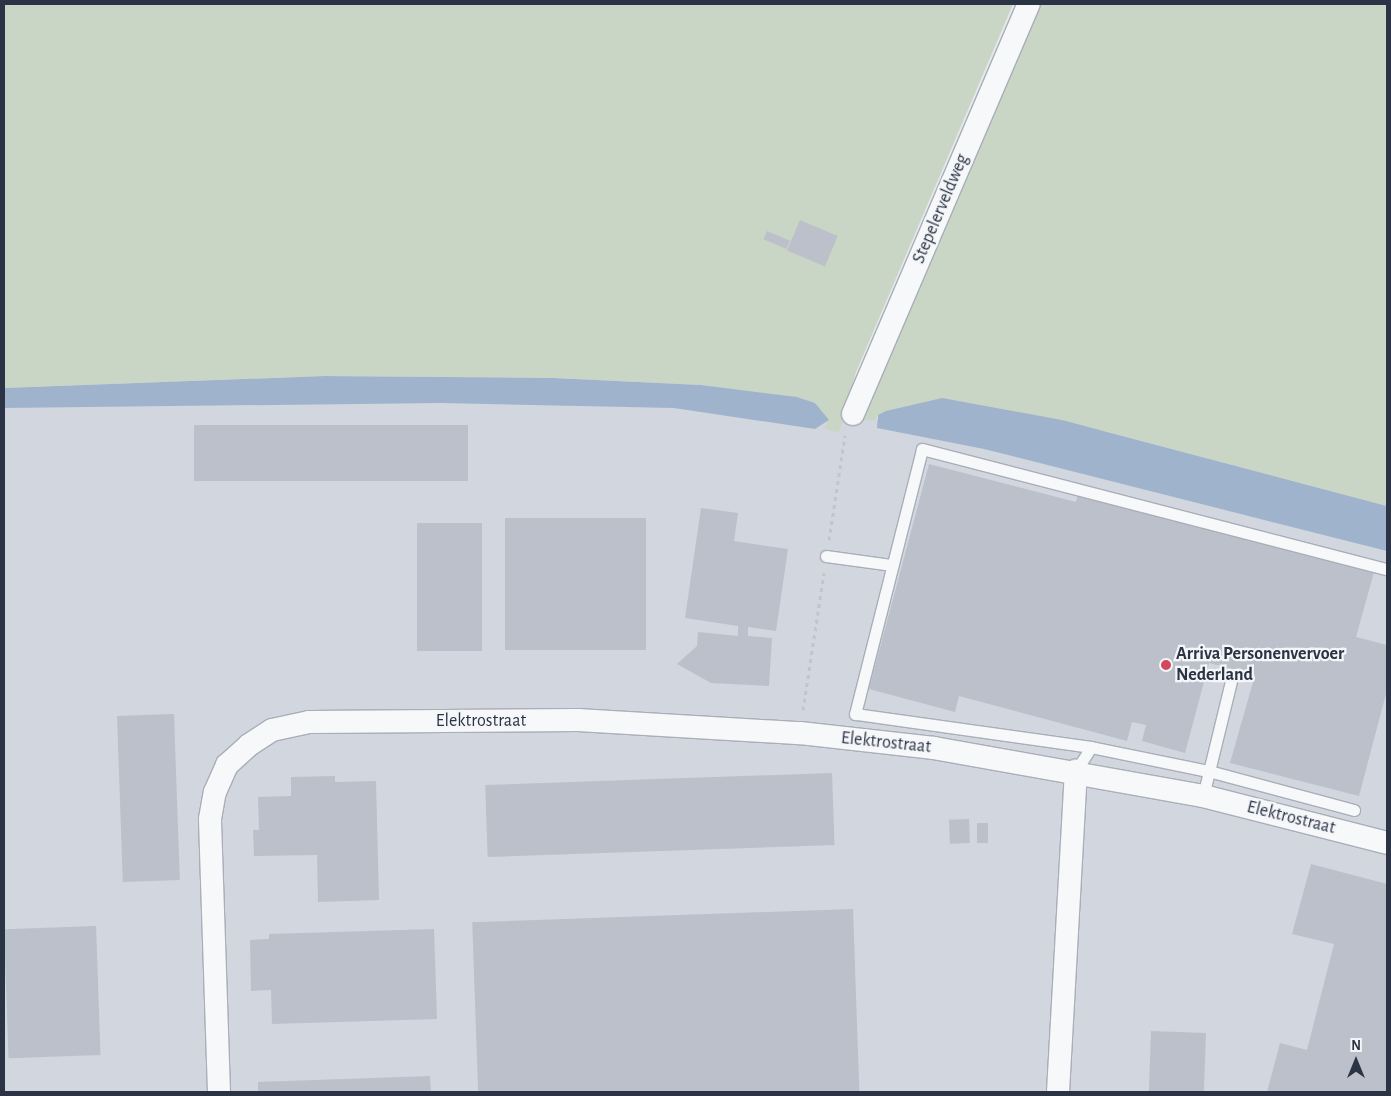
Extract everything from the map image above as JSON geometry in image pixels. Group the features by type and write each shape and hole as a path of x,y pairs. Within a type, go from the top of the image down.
{"street":[{"name":"Stepelerveldweg","path":"853,414 1029,4"},
{"name":"Elektrostraat","path":"219,1092 210,819 227,766 272,730 309,722 578,720 800,733 988,757 1076,771 1203,796 1386,839"},
{"path":"1058,1092 1076,771"}],"lane":[{"path":"1354,810 1208,771 1091,747 855,714 922,449 1387,569"},
{"path":"826,556 892,565"},
{"path":"1203,796 1231,682"},
{"path":"988,757 991,732"},
{"path":"1076,771 1091,747"},
{"path":"1296,819 1302,796"}],"shaded area":[{"path":"688,398 1080,443 1387,533 1387,1092 4,1092 4,400"}],"green space":[{"path":"4,4 1013,4 856,372 839,433 823,428 827,424 815,403 701,385 554,378 325,376 4,388"},
{"path":"1038,4 1387,4 1387,506 1104,431 878,415 876,420 858,420"}],"water":[{"path":"324,376 554,378 701,385 797,397 815,403 829,420 815,429 674,408 441,403 4,408 4,388"},
{"path":"942,398 1062,420 1387,506 1387,551 984,449 877,428 878,415 886,411"}],"building":[{"path":"800,220 838,236 825,266 787,250"},
{"path":"767,231 790,241 786,249 763,239"},
{"path":"194,425 468,425 468,481 194,481"},
{"path":"929,464 1076,502 1078,494 1374,572 1356,637 1387,645 1387,690 1359,796 1230,763 1255,675 1209,663 1185,753 1142,741 1146,725 1132,722 1127,741 959,696 955,712 869,689"},
{"path":"701,508 738,513 734,541 788,549 776,631 748,627 748,636 772,638 769,686 711,683 677,664 697,646 698,632 738,636 738,626 685,618"},
{"path":"505,518 646,518 646,650 505,650"},
{"path":"417,523 482,523 482,651 417,651"},
{"path":"174,714 180,880 123,882 117,716"},
{"path":"832,773 835,845 488,857 485,785"},
{"path":"335,776 335,782 376,781 379,900 318,902 317,855 254,856 253,830 259,830 258,797 291,796 291,777"},
{"path":"969,819 970,843 950,844 949,820"},
{"path":"977,823 988,823 988,843 977,843"},
{"path":"1311,864 1387,884 1387,1092 1267,1092 1280,1043 1307,1050 1334,944 1292,934"},
{"path":"853,909 859,1092 478,1092 472,922"},
{"path":"96,926 101,1055 9,1058 4,929"},
{"path":"434,929 437,1019 272,1024 271,990 251,991 250,940 269,939 269,934"},
{"path":"1151,1031 1206,1033 1204,1092 1149,1092"},
{"path":"430,1076 431,1092 258,1092 258,1082"}],"place":[{"name":"Arriva Personenvervoer Nederland","path":"1166,665"}]}
